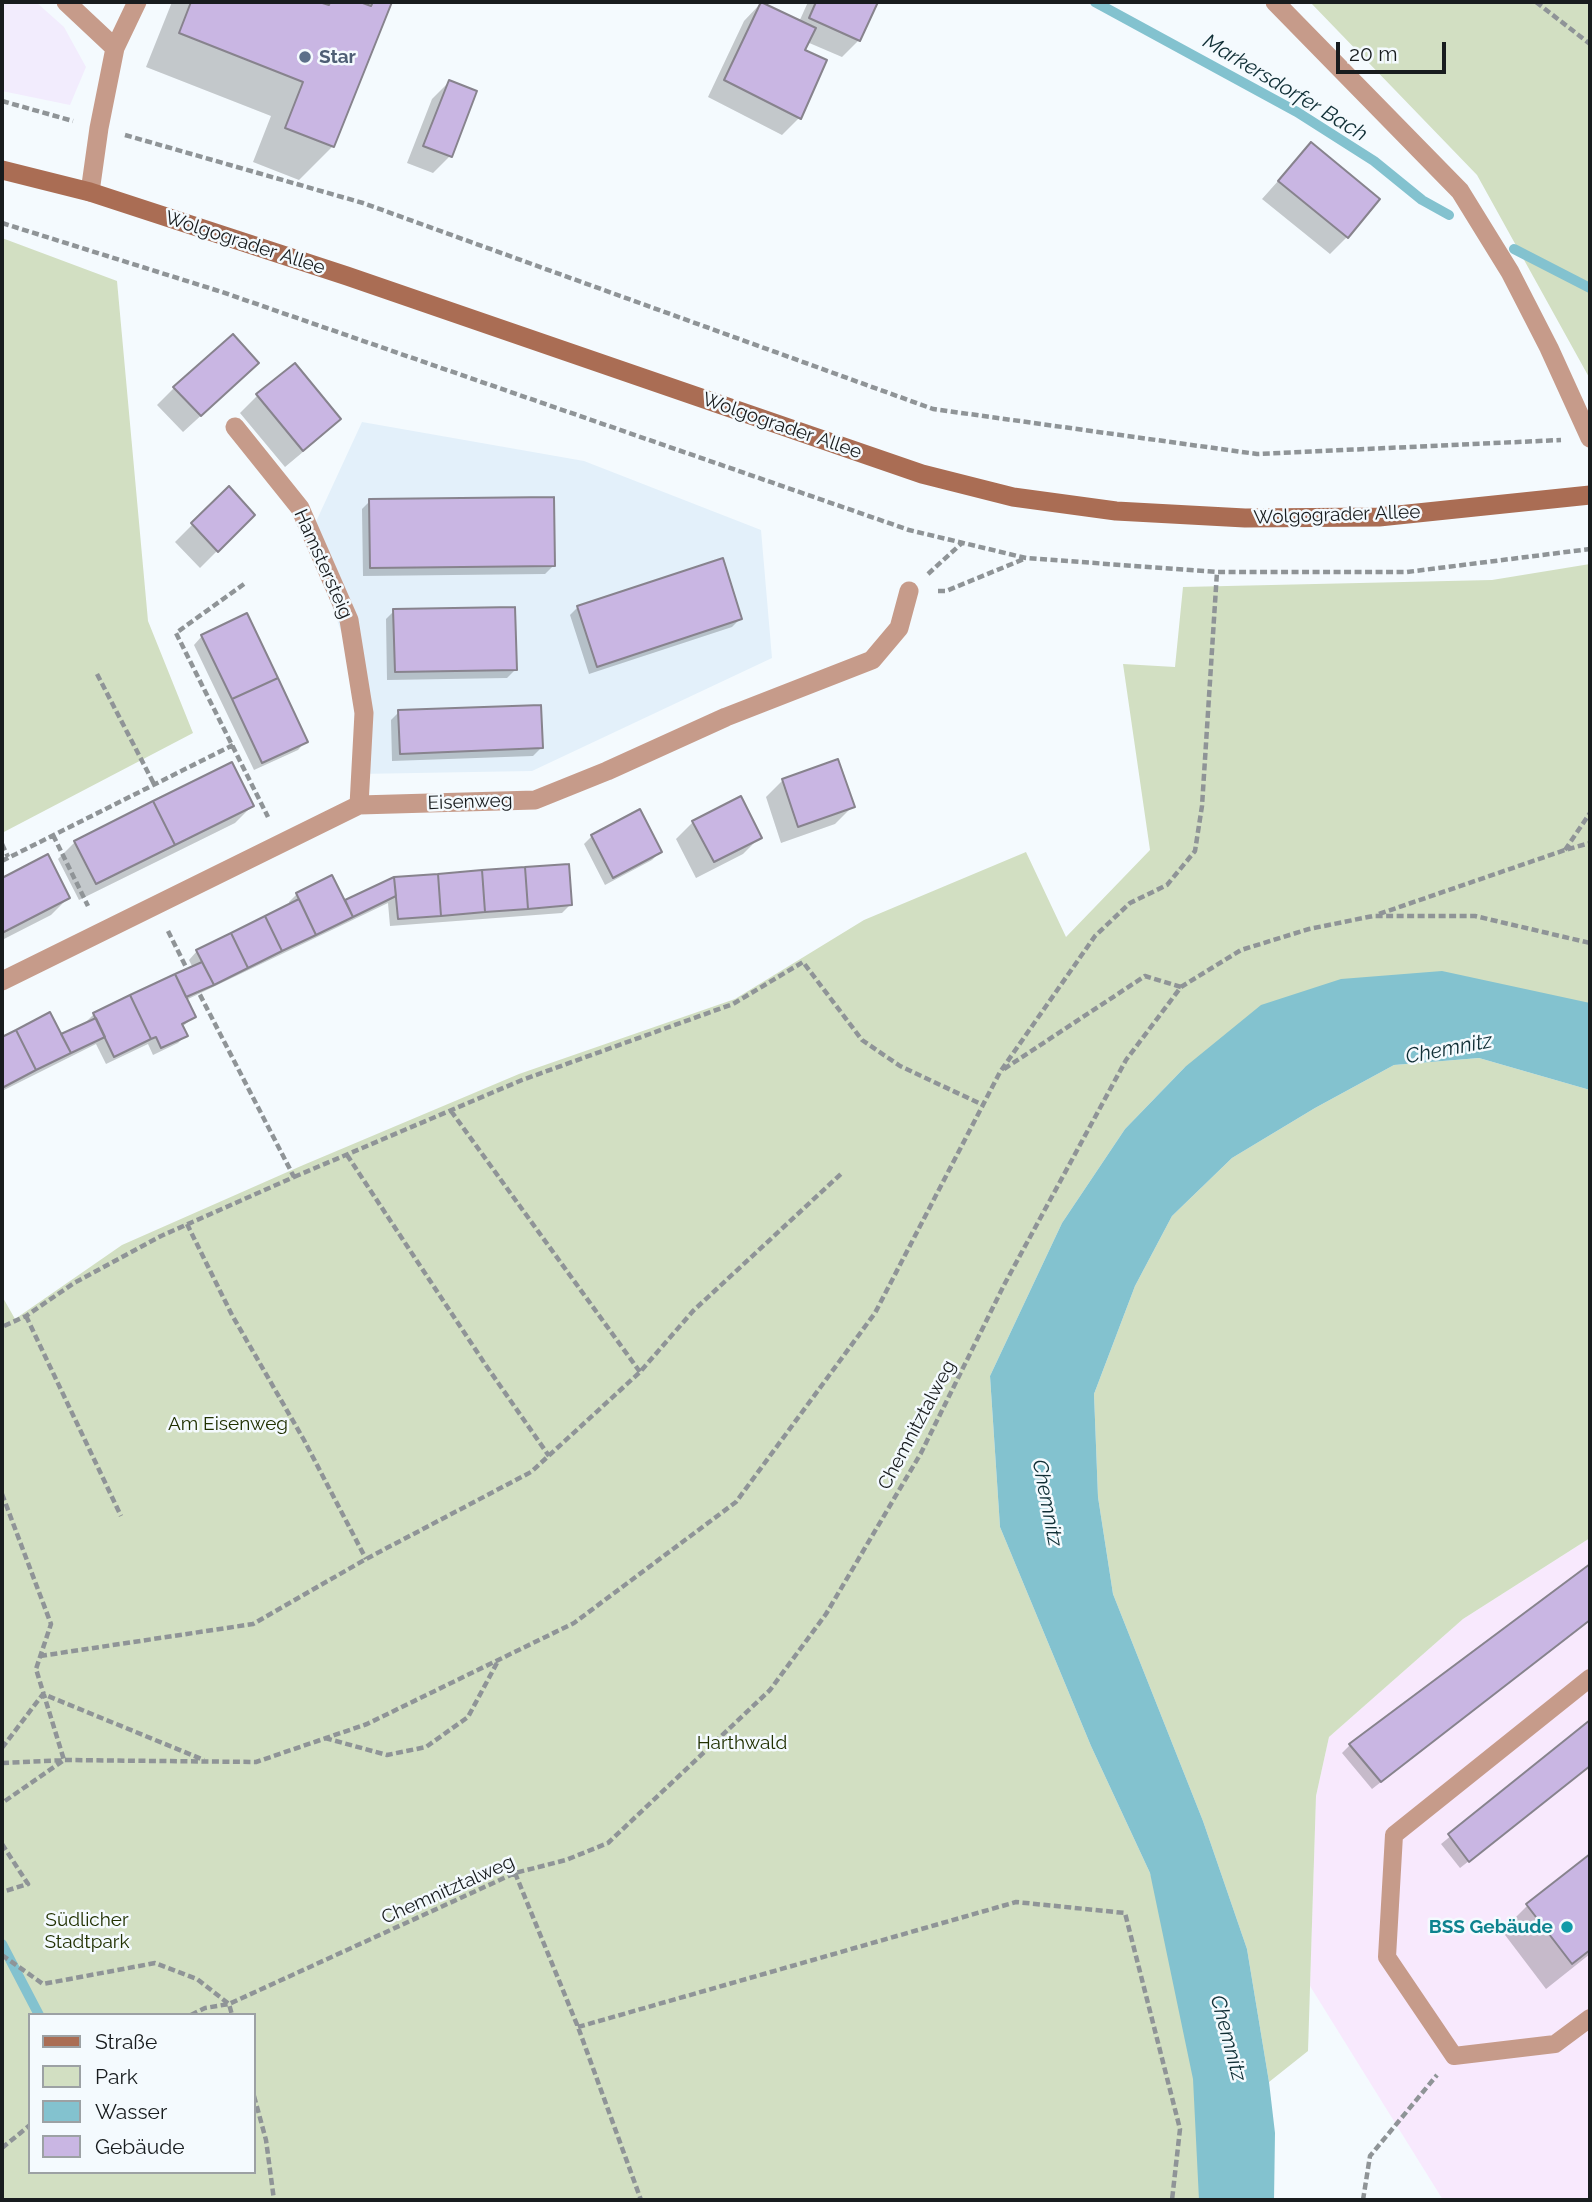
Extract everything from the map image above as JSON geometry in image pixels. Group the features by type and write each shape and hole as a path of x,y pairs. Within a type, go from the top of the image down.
{"main road":[{"name":"Wolgograder Allee","path":"2,170 90,192 347,276 922,474 1013,497 1116,511 1245,518 1379,517 1590,495"}],"street":[{"path":"66,2 115,48"},
{"path":"90,192 115,48 137,2"},
{"path":"1275,2 1460,191 1510,272 1549,348 1590,438"},
{"name":"Hamstersteig","path":"235,427 300,508 349,620 364,713 359,805"},
{"name":"Eisenweg","path":"2,981 359,805 535,800 726,717 872,660 899,628 909,591"}],"lane":[{"path":"1590,1678 1394,1835 1387,1957 1454,2056 1555,2044 1590,2018"}],"path":[{"path":"1536,2 1590,44"},
{"path":"2,101 363,203 933,409 1257,454 1563,440"},
{"path":"909,591 962,543"},
{"path":"909,591 946,591 1026,558"},
{"path":"2,1763 64,1760 256,1762 367,1724 574,1623 736,1502 875,1312 1000,1072 1095,936 1130,903 1167,884 1195,851 1202,806 1217,572"},
{"path":"244,584 177,633 281,843"},
{"path":"97,674 154,785"},
{"path":"2,861 233,745"},
{"path":"1565,850 1590,813"},
{"path":"52,835 101,932"},
{"path":"1373,916 1590,843"},
{"path":"2,844 8,857"},
{"path":"154,906 187,969"},
{"name":"Chemnitztalweg","path":"195,2013 205,2008 229,2004 515,1873 566,1860 608,1843 770,1690 826,1614 921,1453 1004,1285 1126,1060 1181,987 1241,950 1308,929 1373,916 1475,916 1590,943"},
{"path":"2,1325 26,1315 74,1283 187,1224 522,1080 733,1004 803,962 862,1040 900,1066 983,1105"},
{"path":"1000,1072 1145,976 1181,987"},
{"path":"198,991 295,1177"},
{"path":"451,1111 640,1372"},
{"path":"347,1155 485,1364 549,1455"},
{"path":"40,1656 253,1624 366,1559 531,1472 640,1372 693,1311 843,1172"},
{"path":"187,1224 232,1315 304,1440 366,1559"},
{"path":"26,1315 121,1516"},
{"path":"2,1494 51,1624 36,1669 64,1760"},
{"path":"324,1738 387,1755 426,1747 468,1717 498,1660"},
{"path":"2,1748 43,1693"},
{"path":"43,1693 208,1761"},
{"path":"2,1803 64,1760"},
{"path":"2,1844 28,1884 2,1892"},
{"path":"515,1873 578,2027 641,2200"},
{"path":"578,2027 1016,1902 1125,1913 1180,2129 1171,2200"},
{"path":"2,1955 43,1984 155,1963 197,1979 229,2004 231,2013"},
{"path":"1363,2200 1370,2157 1454,2056"},
{"path":"256,2103 266,2140 274,2200"},
{"path":"2,2148 28,2128"}],"shaded area":[{"path":"2,2 36,2 64,27 86,67 70,105 2,91"},
{"path":"362,422 584,461 761,530 772,658 532,771 358,774 351,659 308,539"},
{"path":"1590,1538 1590,2200 1443,2200 1310,1986 1316,1796 1329,1737 1463,1619"}],"green space":[{"path":"1310,2 1590,2 1590,379 1477,175"},
{"path":"2,238 117,281 148,621 193,733 2,833"},
{"name":"Harthwald","path":"1590,564 1590,1003 1185,1067 1125,1129 1062,1223 990,1376 1000,1527 1091,1746 1150,1873 1221,2081 1222,2200 2,2200 2,1296 15,1319 122,1245 519,1074 735,999 864,920 1026,852 1066,937 1150,850 1123,664 1175,667 1183,587 1492,580"},
{"path":"1479,1058 1590,1090 1590,1538 1463,1619 1329,1737 1316,1796 1308,2051 1269,2082 1247,1949 1203,1821 1113,1594 1098,1497 1094,1394 1135,1286 1172,1216 1232,1158 1394,1065"}],"water":[{"name":"Chemnitz","path":"1442,971 1590,1003 1590,1090 1479,1058 1394,1065 1232,1158 1172,1216 1135,1286 1094,1394 1098,1497 1113,1594 1203,1821 1247,1949 1269,2082 1275,2133 1274,2200 1199,2200 1193,2079 1150,1873 1091,1746 1000,1527 990,1376 1062,1223 1125,1129 1185,1067 1261,1005 1341,979"}],"building":[{"name":"Star","path":"191,2 319,2 329,5 330,2 360,2 371,6 373,2 392,2 334,147 285,128 303,82 179,33"},
{"path":"761,2 816,28 805,50 827,60 801,119 724,80"},
{"path":"816,2 878,2 860,41 809,18"},
{"path":"449,80 477,91 452,157 423,146"},
{"path":"1311,142 1380,199 1348,238 1278,181"},
{"path":"233,334 259,363 201,416 173,387"},
{"path":"295,363 341,419 303,451 256,394"},
{"path":"229,486 255,515 218,552 191,523"},
{"path":"554,497 555,566 370,568 369,499"},
{"path":"723,558 742,619 597,667 577,606"},
{"path":"515,607 517,670 395,672 393,609"},
{"path":"247,613 278,678 232,699 201,635"},
{"path":"278,678 308,742 262,763 232,699"},
{"path":"541,705 543,748 400,754 398,710"},
{"path":"838,759 855,807 798,827 782,779"},
{"path":"232,762 254,806 175,845 153,801"},
{"path":"741,796 762,838 714,862 692,821"},
{"path":"153,801 175,845 96,884 74,841"},
{"path":"640,809 662,852 613,878 591,835"},
{"path":"48,854 70,898 2,933 2,878"},
{"path":"569,864 572,905 528,909 525,867"},
{"path":"525,867 528,909 485,912 482,870"},
{"path":"482,870 485,912 441,916 438,874"},
{"path":"438,874 441,916 398,919 394,877"},
{"path":"332,875 353,917 316,935 296,893"},
{"path":"394,877 396,896 353,917 345,900"},
{"path":"299,899 316,935 282,951 265,916"},
{"path":"265,916 282,951 248,968 231,933"},
{"path":"231,933 248,968 214,985 196,950"},
{"path":"202,962 214,985 186,997 175,974"},
{"path":"175,974 196,1017 182,1024 188,1036 161,1048 156,1037 151,1039 130,995"},
{"path":"130,995 151,1039 114,1057 93,1013"},
{"path":"50,1012 71,1053 36,1070 16,1030"},
{"path":"96,1018 105,1037 71,1053 61,1034"},
{"path":"16,1030 36,1070 2,1088 2,1037"},
{"path":"1590,1564 1590,1620 1381,1782 1349,1744"},
{"path":"1590,1720 1590,1766 1469,1862 1448,1834"},
{"name":"BSS Gebäude","path":"1590,1854 1590,1950 1572,1964 1526,1904"}],"waterway":[{"name":"Markersdorfer Bach","path":"1095,2 1297,112 1374,161 1422,200 1449,215"},
{"name":"Markersdorfer Bach","path":"1514,249 1590,288"},
{"path":"2,1944 38,2013"}],"place":[{"name":"Star","path":"305,57"},
{"name":"BSS Gebäude","path":"1567,1927"}],"park label":[{"name":"Am Eisenweg","path":"228,1424"},
{"name":"Südlicher Stadtpark","path":"87,1931"}]}
